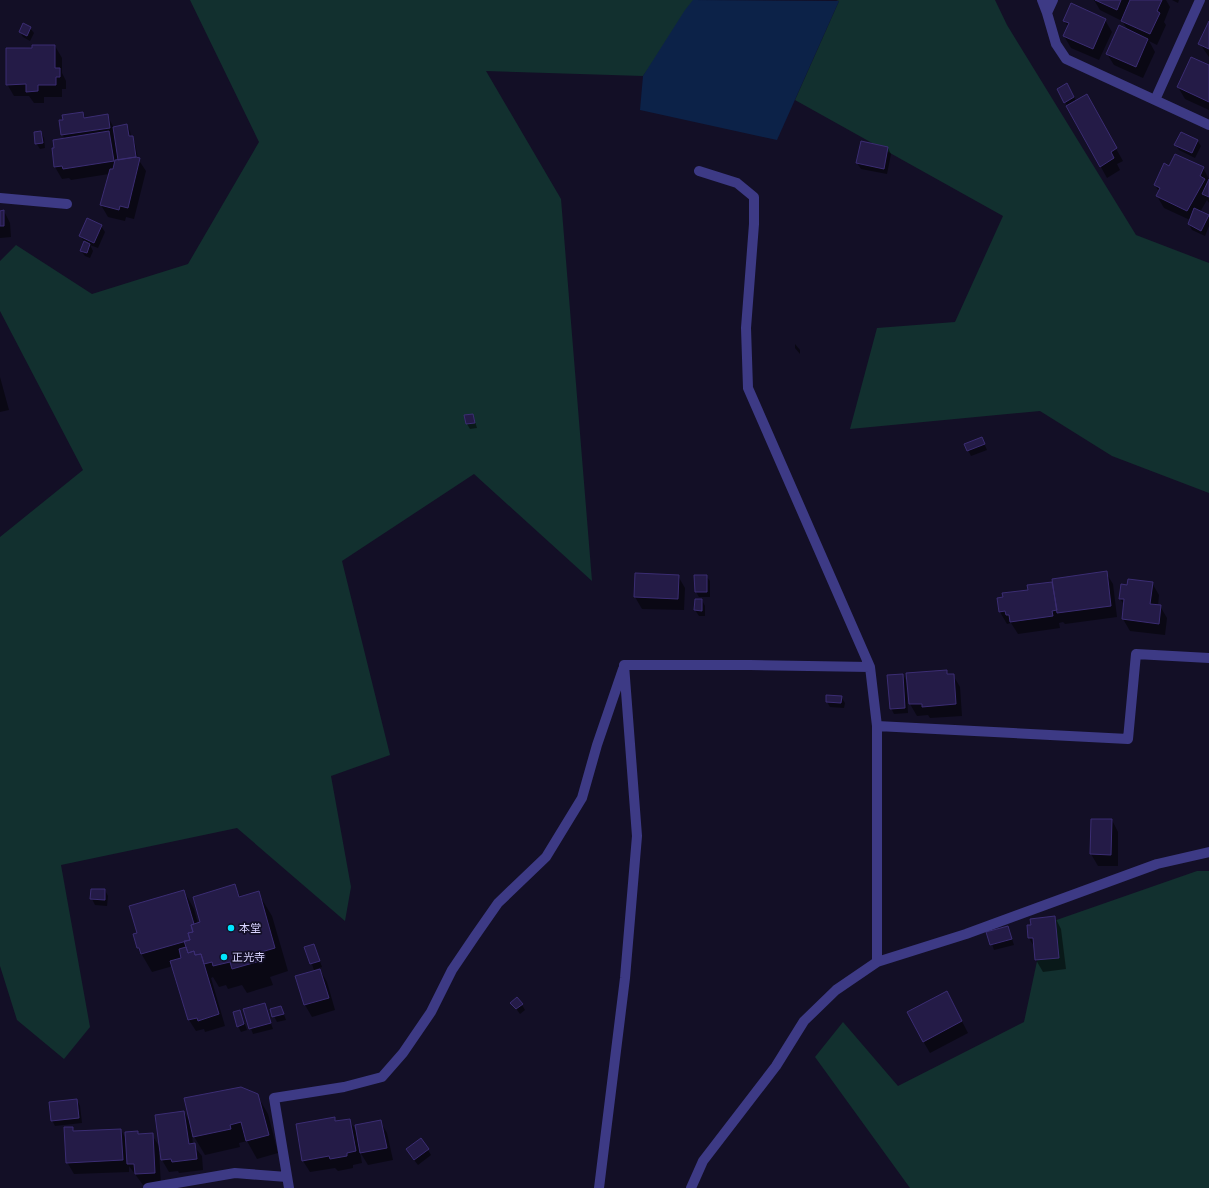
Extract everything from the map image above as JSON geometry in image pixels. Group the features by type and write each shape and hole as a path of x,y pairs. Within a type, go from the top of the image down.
{"street":[{"path":"1042,0 1048,13 1056,44 1066,59 1209,125"},
{"path":"1048,13 1053,0"},
{"path":"1155,100 1200,0"},
{"path":"699,171 737,182 754,197 754,224 746,328 748,388 870,667 877,726 877,962"},
{"path":"0,198 67,204"},
{"path":"877,726 1128,739 1136,654 1209,658"},
{"path":"624,665 870,667"},
{"path":"289,1188 274,1098 344,1087 382,1077 403,1053 431,1012 452,970 474,936 498,903 546,857 582,798 597,745 624,665"},
{"path":"599,1188 624,978 637,836 624,665"},
{"path":"691,1188 703,1161 776,1066 804,1021 836,990 877,962 966,934 1157,864 1209,852"},
{"path":"148,1188 235,1173 287,1177"}],"green space":[{"path":"190,0 698,0 643,76 486,71 561,199 592,581 474,474 342,561 390,755 331,776 351,887 345,921 237,828 61,865 90,1027 64,1059 17,1020 0,966 0,537 83,470 0,311 0,261 16,245 92,294 188,264 259,142"},
{"path":"836,0 995,0 1007,25 1136,235 1209,263 1209,493 1112,456 1040,411 850,429 877,328 955,322 1003,216 795,100 839,1"},
{"path":"1197,871 1209,871 1209,1188 910,1188 815,1057 843,1022 898,1086 1024,1022 1045,924"}],"water":[{"path":"693,0 839,1 777,140 640,110 643,76"}],"building":[{"path":"1095,0 1121,0 1117,10"},
{"path":"1130,0 1162,0 1157,11 1160,13 1150,34 1121,21"},
{"path":"1071,3 1106,19 1093,49 1063,36 1069,23 1063,21"},
{"path":"1209,21 1209,49 1198,44"},
{"path":"23,23 31,27 27,36 19,32"},
{"path":"1119,25 1148,39 1136,67 1106,54"},
{"path":"32,45 55,45 55,68 60,68 60,77 56,77 56,85 38,85 38,91 26,92 26,84 6,85 6,48 32,48"},
{"path":"1191,57 1209,65 1209,102 1177,87"},
{"path":"1067,83 1074,97 1064,103 1057,89"},
{"path":"1087,94 1117,148 1111,152 1114,158 1100,167 1066,106"},
{"path":"83,112 84,118 108,114 110,128 61,135 59,120 63,120 62,115"},
{"path":"127,124 129,136 133,136 136,157 118,160 113,127"},
{"path":"41,131 43,143 35,144 34,132"},
{"path":"109,131 114,161 63,169 62,166 54,167 52,148 54,148 53,140"},
{"path":"1181,132 1198,140 1192,153 1174,145"},
{"path":"861,141 888,147 884,169 856,163"},
{"path":"1175,154 1204,167 1200,176 1205,179 1187,211 1156,196 1160,188 1154,185 1164,163 1169,166"},
{"path":"136,157 140,158 128,208 120,206 119,210 100,205 110,169 113,169 115,160"},
{"path":"1209,179 1209,197 1202,194"},
{"path":"1194,208 1209,215 1201,231 1188,224"},
{"path":"4,210 4,226 0,226 0,211"},
{"path":"87,218 102,225 94,243 79,236"},
{"path":"84,241 90,244 87,253 80,251"},
{"path":"473,414 475,423 466,424 464,415"},
{"path":"982,437 985,444 967,451 964,444"},
{"path":"1107,571 1111,606 1057,613 1052,579"},
{"path":"635,573 679,575 678,599 634,597"},
{"path":"694,575 707,575 707,592 695,592"},
{"path":"1128,579 1153,582 1150,604 1161,605 1159,624 1122,619 1124,599 1119,599 1121,584 1127,585"},
{"path":"1052,582 1057,610 1052,611 1053,616 1010,622 1009,615 1006,615 1005,611 999,612 997,598 1003,597 1002,593 1028,590 1027,585"},
{"path":"695,599 702,599 702,611 694,610"},
{"path":"947,670 947,674 954,674 956,704 922,707 922,704 909,704 906,673"},
{"path":"903,674 905,708 890,709 887,675"},
{"path":"826,695 842,696 841,703 826,702"},
{"path":"1091,819 1112,819 1111,855 1090,854"},
{"name":"本堂","path":"235,884 239,897 259,891 275,948 258,953 260,961 232,969 230,962 213,966 212,962 204,964 201,954 195,955 194,951 188,953 184,941 190,940 188,933 193,932 191,925 200,922 193,897"},
{"path":"91,889 105,889 105,900 90,899"},
{"path":"184,890 194,924 191,925 193,932 188,933 190,940 141,954 139,948 137,948 133,934 137,933 129,906"},
{"path":"1055,916 1059,958 1035,960 1033,938 1028,938 1027,925 1031,925 1030,919"},
{"path":"1008,926 1012,939 990,945 986,932"},
{"path":"314,944 320,961 310,964 304,947"},
{"path":"186,947 188,953 194,951 195,955 201,954 219,1014 198,1021 197,1018 188,1020 170,961 181,958 179,949"},
{"path":"320,969 329,998 304,1005 295,976"},
{"path":"947,991 962,1021 923,1042 907,1012"},
{"path":"517,997 523,1004 516,1009 510,1003"},
{"path":"265,1003 271,1023 249,1029 243,1009"},
{"path":"281,1006 284,1014 272,1017 270,1009"},
{"path":"240,1010 244,1024 237,1027 233,1012"},
{"path":"241,1087 258,1094 269,1135 246,1141 241,1122 230,1125 231,1129 193,1137 184,1098"},
{"path":"77,1099 79,1118 51,1121 49,1102"},
{"path":"184,1111 189,1144 195,1143 197,1159 172,1162 171,1159 161,1160 155,1115"},
{"path":"335,1117 335,1121 350,1119 356,1151 347,1153 347,1156 330,1159 329,1156 302,1161 296,1124"},
{"path":"381,1120 387,1148 360,1153 355,1125"},
{"path":"64,1127 73,1127 73,1131 121,1129 123,1160 66,1163"},
{"path":"138,1131 138,1134 153,1133 155,1173 135,1174 134,1164 127,1164 125,1132"},
{"path":"421,1138 429,1149 414,1160 406,1149"}],"place":[{"name":"本堂","path":"231,928"},
{"name":"正光寺","path":"224,957"}]}
